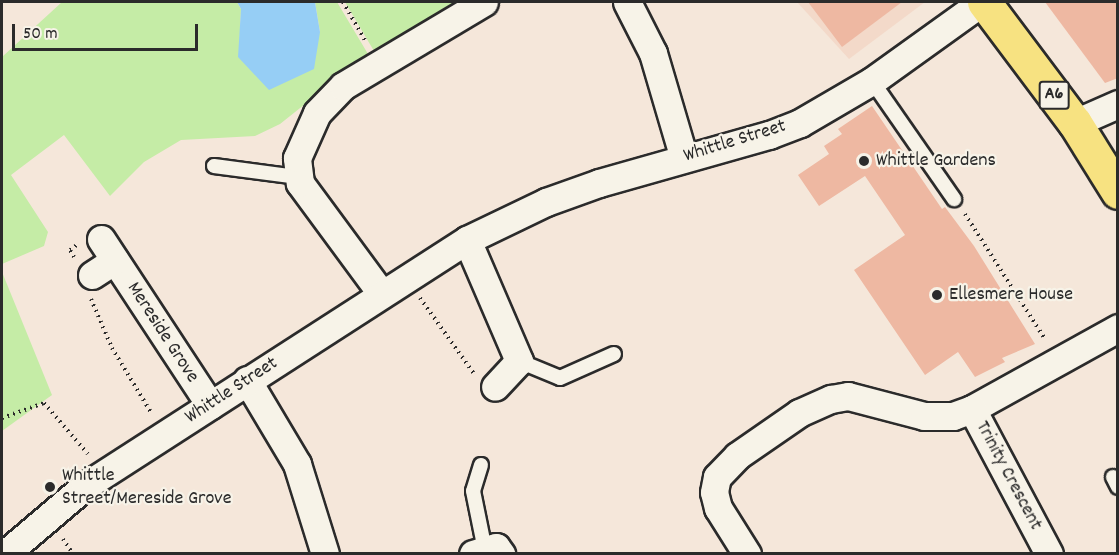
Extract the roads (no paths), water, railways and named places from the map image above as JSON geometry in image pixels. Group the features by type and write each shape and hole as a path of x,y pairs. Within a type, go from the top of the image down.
{"main road":[{"name":"A6","path":"983,2 1075,123 1118,192"}],"street":[{"path":"381,293 298,177 297,158 317,113 343,86 484,2"},
{"path":"627,2 653,53 684,158"},
{"name":"Whittle Street","path":"5,554 103,474 381,293 468,240 546,202 800,123 872,81 983,2"},
{"path":"1075,123 1118,104"},
{"path":"468,240 519,361 495,387"},
{"name":"Mereside Grove","path":"92,274 108,250 210,405"},
{"path":"972,408 1118,328"},
{"path":"247,380 300,471 325,554"},
{"name":"Trinity Crescent","path":"747,554 718,508 714,492 717,477 737,456 800,413 831,399 848,396 931,416 953,416 972,408 1049,554"}],"lane":[{"path":"872,81 954,199"},
{"path":"214,166 298,177"},
{"path":"519,361 560,378 614,354"},
{"path":"481,465 473,491 486,552"}],"water":[{"path":"237,2 315,2 320,32 314,69 269,90 238,57 241,9"}],"place":[{"name":"Whittle Gardens","path":"864,161"},
{"name":"Ellesmere House","path":"937,295"},
{"name":"Whittle Street/Mereside Grove","path":"50,487"}]}
